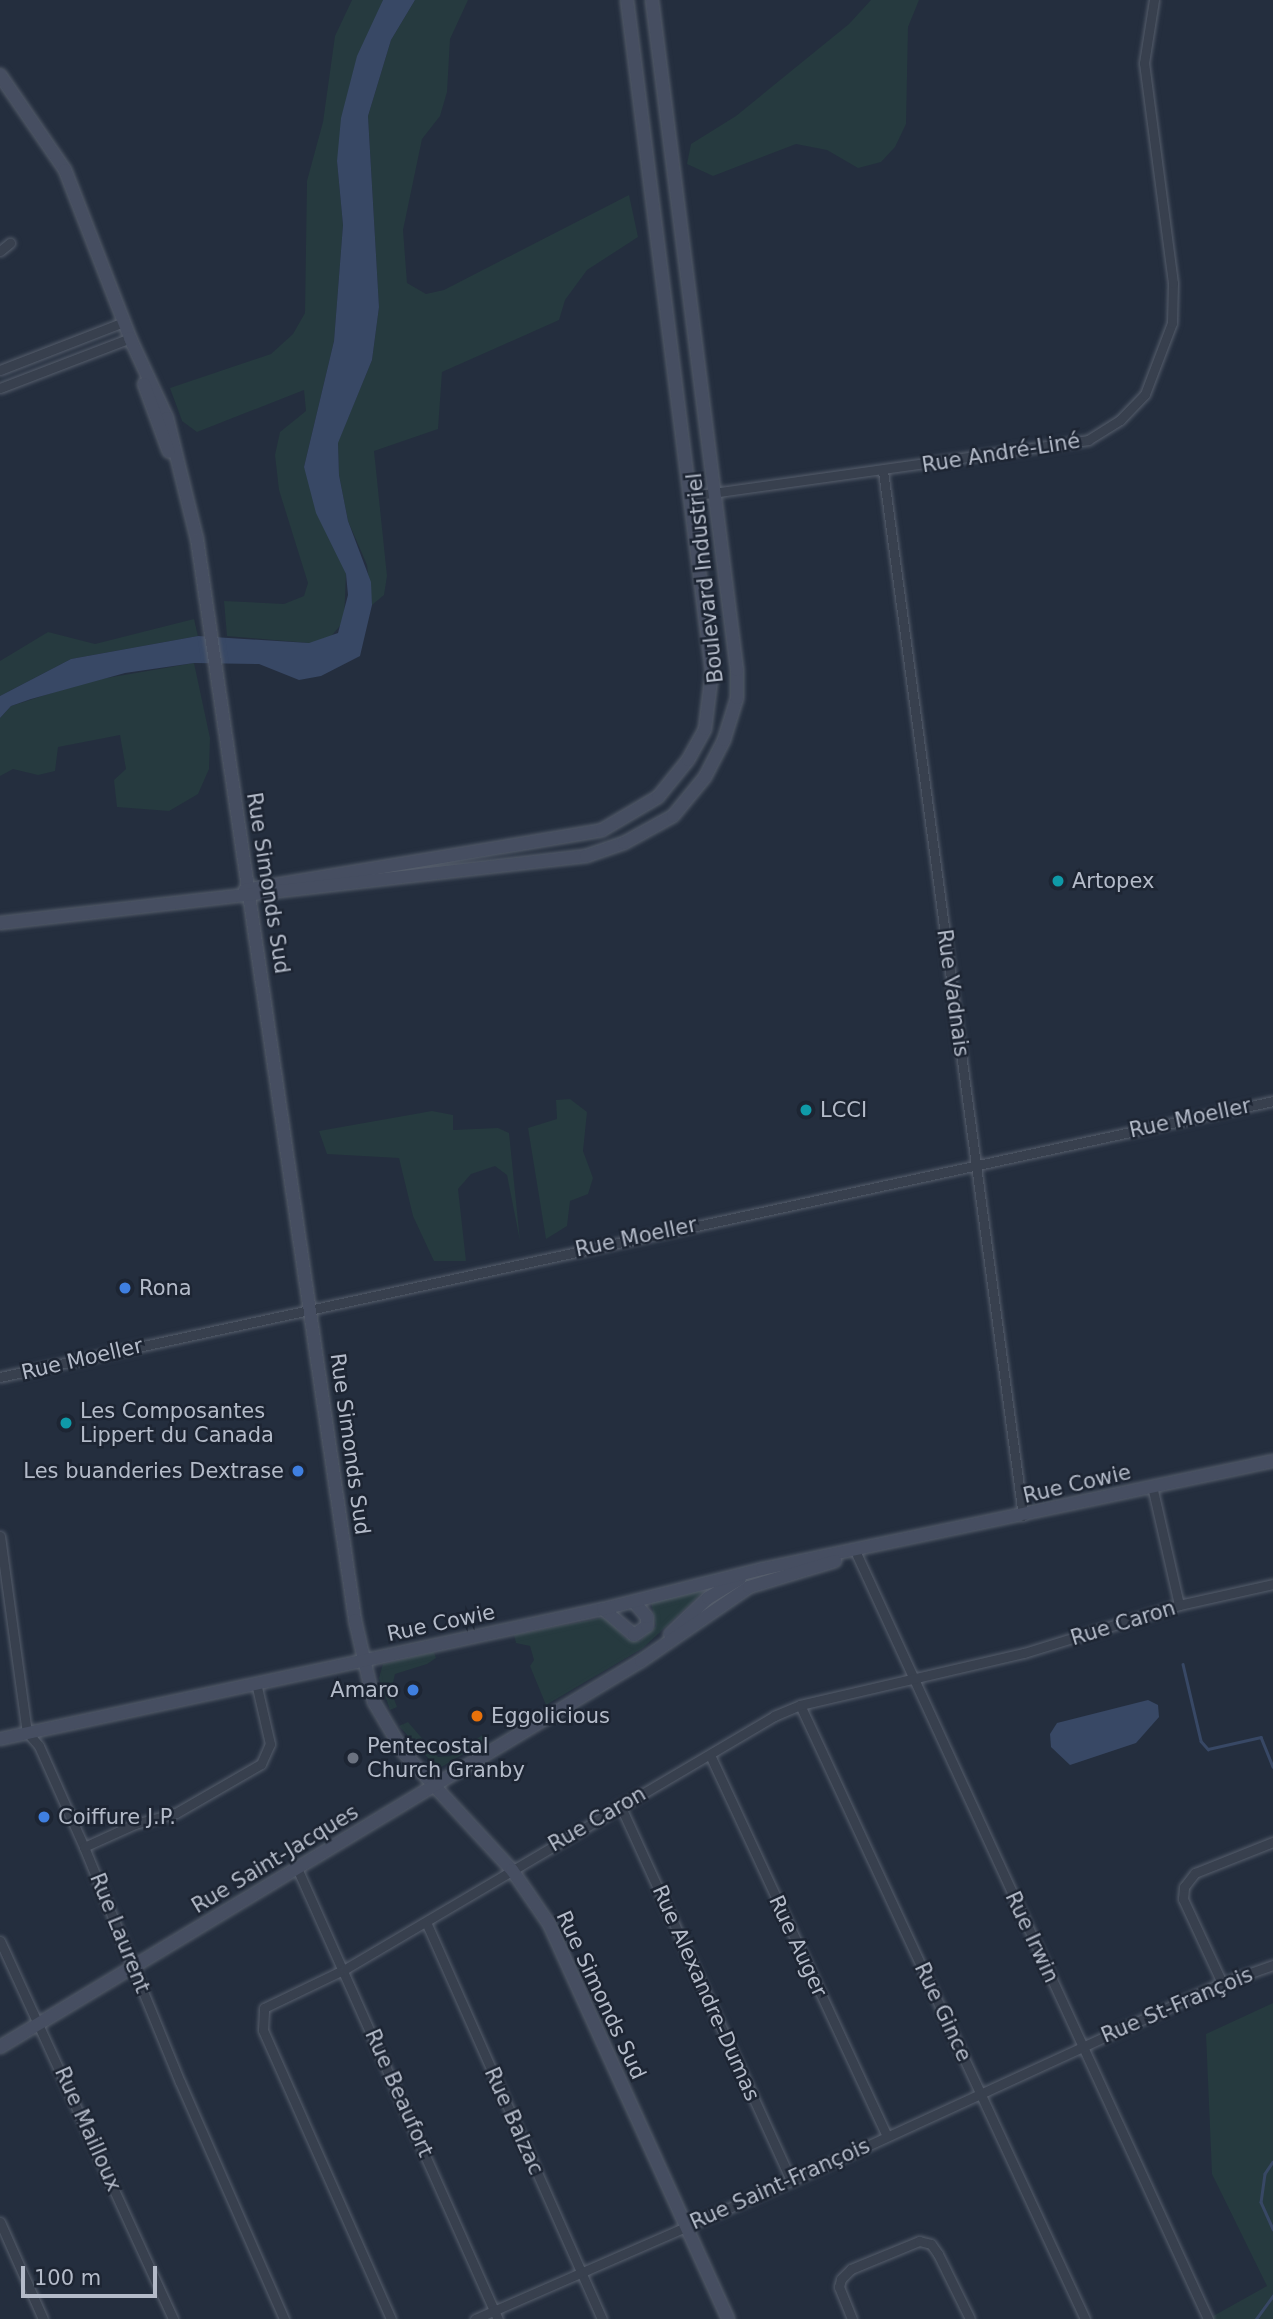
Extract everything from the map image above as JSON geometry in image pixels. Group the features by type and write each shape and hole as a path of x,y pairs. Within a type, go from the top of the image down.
{"street":[{"name":"Boulevard Industriel","path":"246,893 602,830 657,797 688,760 705,729 712,693 691,496 626,0"},
{"name":"Boulevard Industriel","path":"0,923 586,856 624,843 673,816 705,778 737,698 716,496 652,0"},
{"name":"Rue André-Liné","path":"691,496 716,496 1088,440 1120,420 1145,394 1172,323 1173,283 1144,63 1154,0"},
{"name":"Rue Simonds Sud","path":"0,75 65,170 130,338 167,418 183,481 217,672 246,893 363,1660 386,1728 512,1870 549,1924 728,2319"},
{"path":"0,251 10,243"},
{"path":"11,384 2,369 124,322"},
{"path":"0,388 130,338"},
{"name":"Rue Vadnais","path":"883,471 1023,1516"},
{"name":"Rue Moeller","path":"0,1377 976,1163 1273,1101"},
{"name":"Rue Cowie","path":"0,1739 603,1609 762,1569 890,1545 1273,1461"},
{"path":"1152,1486 1179,1605"},
{"name":"Rue Laurent","path":"0,1536 27,1732 39,1746 84,1847 180,2082 284,2319"},
{"name":"Rue Cowie","path":"857,1555 890,1545"},
{"name":"Rue Saint-Jacques","path":"0,2047 641,1661 749,1587 857,1555"},
{"name":"Rue Irwin","path":"857,1555 1208,2319"},
{"name":"Rue Saint-Jacques","path":"641,1661 709,1598 762,1569"},
{"name":"Rue Caron","path":"391,2319 261,2019 272,2002 345,1969 621,1805 800,1705 1024,1653 1179,1605 1273,1584"},
{"path":"603,1609 634,1635 647,1626 647,1617 634,1602"},
{"path":"84,1847 135,1824 176,1813 261,1764 269,1755 270,1744 256,1683"},
{"name":"Rue Gince","path":"800,1705 1085,2319"},
{"name":"Rue Auger","path":"710,1755 887,2136"},
{"name":"Rue Alexandre-Dumas","path":"621,1805 791,2181"},
{"path":"1222,1983 1183,1899 1184,1887 1195,1873 1273,1842"},
{"name":"Rue Beaufort","path":"297,1867 345,1969 496,2315"},
{"name":"Rue Balzac","path":"426,1922 602,2319"},
{"name":"Rue Mailloux","path":"0,1941 40,2023 173,2319"},
{"name":"Rue St-François","path":"1082,2046 1222,1983 1273,1965"},
{"name":"Rue Saint-François","path":"475,2319 496,2315 581,2272 791,2181 1082,2046"},
{"path":"0,2222 43,2319"},
{"path":"852,2319 839,2287 841,2279 851,2269 919,2241 931,2244 938,2254 970,2319"}],"green space":[{"path":"352,0 383,0 337,161 343,225 334,341 304,467 346,574 344,621 328,640 309,643 227,636 224,601 284,604 304,596 308,583 279,490 275,455 280,432 306,411 304,390 197,432 182,421 170,388 271,354 293,334 305,313 307,181 323,122 335,36"},
{"path":"415,0 468,0 450,39 447,92 440,116 422,139 403,230 407,283 426,294 444,290 629,195 638,237 587,270 565,300 559,320 442,372 438,429 374,451 387,576 384,595 372,605 367,565 348,521 339,475 338,442 372,360 379,307 368,116 391,40"},
{"path":"871,0 919,0 908,27 906,124 895,147 881,162 858,168 827,150 796,144 713,176 687,164 691,144 736,116 849,24"},
{"path":"194,619 198,636 71,659 0,696 0,661 48,632 95,644"},
{"path":"194,663 210,738 209,769 198,794 169,811 117,807 114,780 126,769 120,735 58,747 55,771 38,775 13,769 0,776 0,718 11,706 89,681"},
{"path":"570,1099 587,1112 583,1151 593,1178 588,1194 570,1201 567,1226 546,1239 528,1128 557,1119 556,1100"},
{"path":"432,1111 453,1115 453,1130 498,1128 509,1133 520,1241 507,1175 495,1166 471,1174 458,1189 466,1261 434,1261 413,1216 399,1158 327,1154 319,1131"},
{"path":"705,1590 643,1648 546,1705 530,1666 534,1660 530,1646 516,1643 514,1635 606,1617 625,1638 640,1641 656,1626 651,1601"},
{"path":"434,1652 436,1658 427,1664 395,1674 391,1691 397,1707 390,1710 379,1678 383,1664"},
{"path":"408,1722 438,1757 451,1756 484,1734 487,1740 438,1769 399,1726"},
{"path":"1273,2003 1273,2319 1208,2319 1267,2286 1212,2174 1206,2034"}],"water":[{"path":"383,0 415,0 391,40 368,116 379,307 372,360 338,443 339,475 348,521 371,582 372,605 360,656 321,676 299,680 259,664 194,663 125,673 11,706 0,718 0,696 71,659 198,636 309,643 338,633 348,595 346,574 316,513 304,467 334,341 343,225 337,161 341,118 357,56"},
{"path":"1148,1700 1158,1705 1159,1717 1136,1743 1070,1765 1051,1747 1050,1734 1057,1723"}],"waterway":[{"path":"1183,1664 1201,1741 1208,1749 1261,1737 1273,1767"},
{"path":"1273,2162 1265,2174 1261,2202 1273,2229"},
{"path":"1256,2319 1273,2296"}],"place":[{"name":"Artopex","path":"1058,881"},
{"name":"LCCI","path":"806,1110"},
{"name":"Rona","path":"125,1288"},
{"name":"Les Composantes Lippert du Canada","path":"66,1423"},
{"name":"Les buanderies Dextrase","path":"298,1471"},
{"name":"Amaro","path":"413,1690"},
{"name":"Eggolicious","path":"477,1716"},
{"name":"Pentecostal Church Granby","path":"353,1758"},
{"name":"Coiffure J.P.","path":"44,1817"}]}
